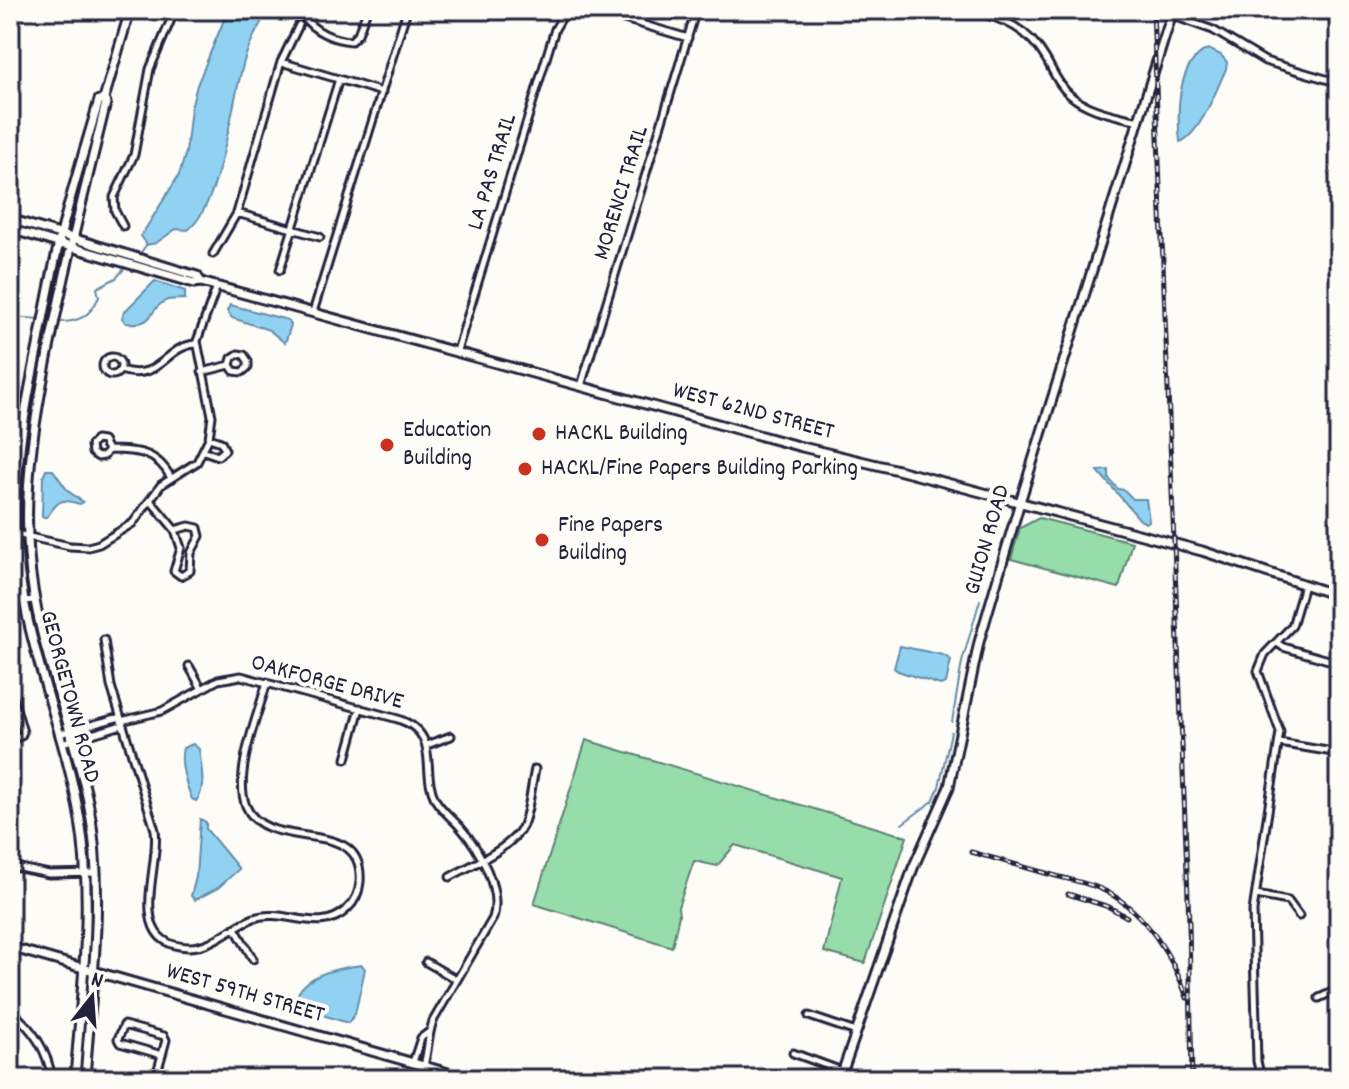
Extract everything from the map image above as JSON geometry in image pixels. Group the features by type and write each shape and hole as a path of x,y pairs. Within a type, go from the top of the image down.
{"street":[{"name":"GEORGETOWN ROAD","path":"85,1079 96,873 89,810 35,600 27,498 31,445 70,243 106,103 104,99 130,10"},
{"path":"123,226 115,211 114,197 134,155 150,69 175,10"},
{"path":"305,13 309,25 340,40 351,41 358,34 367,10"},
{"path":"313,312 407,10"},
{"name":"LA PAS TRAIL","path":"457,351 555,29 560,19 572,10"},
{"path":"594,10 688,38"},
{"name":"MORENCI TRAIL","path":"581,386 696,10"},
{"path":"971,10 1000,18 1025,32 1035,42 1064,89 1079,102 1139,121"},
{"path":"1172,12 1213,30 1265,61 1339,83"},
{"name":"GUION ROAD","path":"841,1075 913,868 949,787 977,650 1172,12"},
{"path":"213,254 237,213 281,62 299,25"},
{"path":"281,62 382,92"},
{"path":"280,270 339,79"},
{"name":"GEORGETOWN ROAD","path":"75,1079 83,968 84,873 80,820 22,601 16,534 16,478 19,447 60,239 99,100 104,99"},
{"path":"237,213 320,237"},
{"name":"WEST 62ND STREET","path":"10,219 70,243 197,276 201,282"},
{"name":"WEST 62ND STREET","path":"10,229 60,239"},
{"name":"WEST 62ND STREET","path":"118,257 141,268 194,283 217,286 798,446 1202,551 1339,596"},
{"path":"16,534 77,547 94,545 128,527 161,485 194,465 209,438 212,410 196,344 217,286"},
{"path":"120,370 137,374 148,372 185,346 196,344"},
{"path":"202,372 230,365"},
{"path":"204,451 218,456 225,450 221,442 209,438"},
{"path":"108,450 144,452 159,461 171,478"},
{"path":"150,500 175,530 181,543 174,571 184,577 190,571 191,553 200,532 195,526 175,530"},
{"path":"1261,1079 1257,1061 1253,926 1279,743 1278,721 1258,671 1265,654 1292,626 1304,585"},
{"path":"10,602 35,600"},
{"path":"104,640 110,683 156,836 156,858 148,905 152,924 167,941 186,947 205,944 263,916 313,921 333,919 351,905 360,885 357,865 342,845 324,838 271,830 256,821 247,810 243,796 244,767 267,682"},
{"path":"1277,643 1339,663"},
{"path":"189,666 202,689"},
{"name":"OAKFORGE DRIVE","path":"60,738 162,711 218,680 247,677 409,723 427,745"},
{"path":"10,688 23,732 10,740"},
{"path":"346,759 360,708"},
{"path":"413,1062 421,1038 429,1032 491,923 496,907 495,888 464,831 434,796 427,745 451,736"},
{"path":"1279,743 1339,753"},
{"path":"450,877 511,841 520,830 535,769"},
{"path":"10,866 44,874 96,873"},
{"path":"1256,895 1288,901 1299,916"},
{"path":"235,928 253,959"},
{"name":"WEST 59TH STREET","path":"10,947 469,1079"},
{"path":"426,962 457,980"},
{"path":"1319,998 1339,989"},
{"path":"10,1010 39,1041 52,1079"},
{"path":"10,1023 18,1016"},
{"path":"809,1016 856,1032"},
{"path":"155,1079 162,1055 166,1040 164,1036 122,1026 119,1042 162,1055"},
{"path":"424,1066 431,1041 429,1032"},
{"path":"793,1053 841,1075"}],"green space":[{"path":"1039,518 1132,542 1119,588 1011,559 1020,528"},
{"path":"586,740 907,837 865,963 824,952 842,877 735,845 717,866 694,861 678,907 672,947 534,904"}],"water":[{"path":"228,10 268,10 246,55 218,174 200,216 188,230 176,229 156,243 147,245 141,236 179,175 197,85"},
{"path":"1208,49 1221,55 1227,62 1226,69 1201,121 1180,142 1179,104 1184,77 1197,56"},
{"path":"155,281 185,291 185,299 165,301 147,320 126,323 122,318 124,312"},
{"path":"230,305 288,320 291,325 285,343 269,330 232,318 227,311"},
{"path":"46,470 53,470 68,491 83,502 60,502 47,517 42,517"},
{"path":"1109,470 1109,479 1118,489 1124,490 1133,499 1146,499 1149,521 1140,520 1098,471"},
{"path":"900,646 943,655 951,660 946,683 940,685 894,668"},
{"path":"193,744 199,749 202,776 196,801 192,799 182,760 183,748"},
{"path":"200,819 206,822 206,829 239,869 218,888 195,900 191,896 196,877"},
{"path":"362,965 365,969 355,1014 348,1023 294,1006 297,995 310,980 330,971"}],"waterway":[{"path":"139,255 147,244"},
{"path":"59,322 73,321 88,313 99,297 97,288 116,278 125,268"},
{"path":"10,317 41,319"},
{"path":"952,722 962,662 980,600"},
{"path":"902,824 933,801 951,732"}],"railway":[{"path":"1153,10 1189,923 1192,1079"},
{"path":"971,852 1090,885 1121,901 1146,924 1166,952 1187,998"},
{"path":"1068,894 1109,907 1127,917"}],"place":[{"name":"HACKL Building","path":"539,434"},
{"name":"Education Building","path":"387,445"},
{"name":"HACKL/Fine Papers Building Parking","path":"525,469"},
{"name":"Fine Papers Building","path":"542,540"}]}
